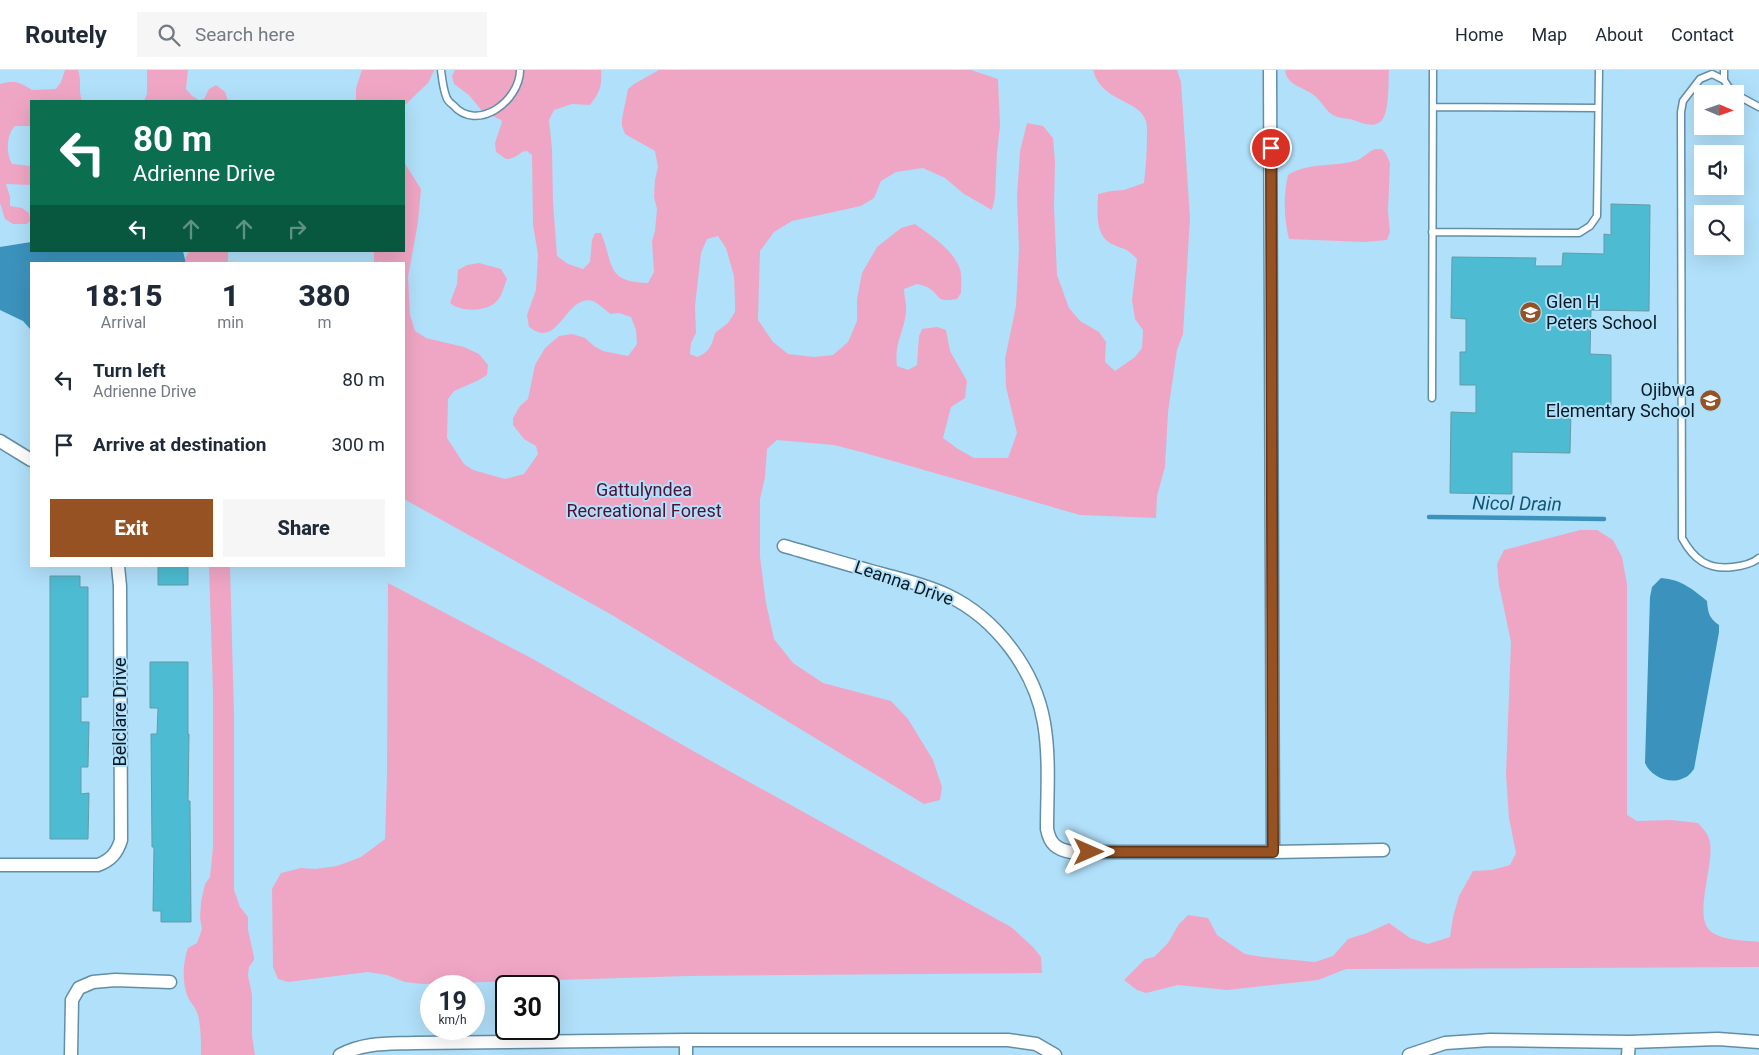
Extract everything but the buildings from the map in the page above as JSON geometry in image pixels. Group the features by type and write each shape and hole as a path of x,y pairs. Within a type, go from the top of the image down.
{"street":[{"path":"1270,70 1273,852"},
{"path":"0,441 30,459"},
{"name":"Leanna Drive","path":"784,546 918,584 946,595 971,609 995,631 1027,672 1038,701 1044,722 1047,757 1048,837 1053,845 1061,850 1071,852 1383,850"},
{"name":"Belclare Drive","path":"0,865 98,865 114,856 118,848 120,840 120,596 118,567"},
{"path":"71,1055 72,1000 79,988 93,982 115,980 170,982"},
{"path":"1409,1055 1445,1043 1490,1040 1628,1048 1718,1039 1759,1042"},
{"path":"686,1040 686,1055"},
{"path":"340,1055 356,1047 376,1044 686,1040 1008,1040 1036,1044 1051,1052"}],"lane":[{"path":"441,70 446,98 458,111 470,116 485,116 512,96 520,70"},
{"path":"1432,398 1433,70"},
{"path":"1432,232 1579,232 1590,226 1597,216 1599,70"},
{"path":"1698,70 1700,79"},
{"path":"1724,70 1724,80"},
{"path":"1727,85 1724,80 1712,74 1700,79 1684,101 1681,112 1682,538 1690,551 1712,567 1741,566 1759,558"},
{"path":"1744,99 1759,107"},
{"path":"1433,107 1598,108"}],"green space":[{"path":"65,70 78,70 82,100 30,100 30,126 15,126 10,134 8,150 12,164 30,166 30,185 6,184 10,197 10,206 22,208 29,213 30,221 27,224 13,224 5,219 0,203 0,84 13,82 32,90 56,89 61,82"},
{"path":"147,70 188,70 186,89 199,100 144,100 147,94"},
{"path":"362,70 434,70 428,83 405,105 405,100 356,100 356,88"},
{"name":"Gattulyndea Recreational Forest","path":"455,70 601,70 600,89 590,105 572,104 554,110 549,120 557,256 568,264 583,269 590,262 592,240 595,233 601,233 610,262 618,275 634,282 648,283 654,272 652,241 657,209 654,197 658,167 655,151 625,134 622,126 628,89 634,84 659,70 971,70 998,79 1000,126 995,197 992,210 964,194 945,178 923,168 896,172 881,181 874,198 861,206 792,221 774,232 760,251 758,320 773,342 788,354 814,357 833,355 848,342 857,321 857,299 862,273 877,247 901,228 915,224 947,249 957,262 961,272 961,293 957,299 945,300 922,285 917,284 904,289 906,312 897,350 897,366 908,370 917,365 919,336 922,329 937,327 946,330 950,351 967,381 965,398 951,407 943,438 974,458 1008,458 1017,433 1006,387 1005,359 1016,306 1019,248 1017,197 1020,151 1027,123 1043,126 1053,138 1057,275 1069,308 1080,321 1099,332 1106,342 1105,362 1115,371 1135,357 1142,348 1143,330 1135,319 1132,300 1137,259 1127,250 1110,243 1101,234 1098,221 1098,194 1124,190 1144,183 1147,127 1142,114 1136,108 1104,88 1097,80 1093,70 1177,70 1181,82 1190,218 1183,334 1177,350 1168,412 1165,467 1157,496 1156,518 1080,515 834,445 777,440 767,449 765,477 760,499 760,557 766,603 774,639 793,663 823,683 891,701 908,719 933,760 942,787 940,800 924,804 612,615 405,500 405,262 374,262 374,252 405,252 405,164 421,189 418,222 408,277 410,315 415,331 426,338 464,347 479,354 488,365 487,375 454,391 448,399 447,438 464,464 473,470 505,479 524,474 538,454 536,446 524,439 513,425 513,418 520,406 528,399 535,365 545,348 559,336 572,334 585,338 603,351 628,356 637,344 636,330 631,317 619,313 611,314 593,301 578,303 550,331 541,333 529,327 527,315 536,290 538,254 533,225 532,155 524,151 513,158 506,159 496,152 495,143 501,120 482,111 469,95 454,84 452,76","holes":["718,236 726,248 734,276 735,312 728,323 715,333 707,351 697,357 690,354 691,343 696,333 695,306 701,253 707,239"]},
{"path":"1285,70 1389,70 1387,106 1383,118 1376,124 1368,125 1335,116 1312,94 1289,80"},
{"path":"216,85 225,92 228,100 199,100 204,99 209,89"},
{"path":"1375,149 1382,149 1390,163 1388,211 1390,232 1387,240 1364,242 1289,239 1285,207 1288,175 1312,166 1355,161"},
{"path":"188,252 228,252 228,262 186,262"},
{"path":"479,263 501,269 507,279 500,297 486,308 473,310 454,306 450,303 457,284 458,270 467,265"},
{"path":"1580,530 1597,530 1613,540 1622,557 1627,584 1627,815 1637,821 1671,820 1698,823 1708,836 1710,846 1704,902 1706,926 1718,936 1759,942 1759,967 1346,969 1318,980 1227,990 1178,985 1146,993 1137,990 1124,980 1145,959 1154,957 1168,943 1179,924 1188,915 1208,918 1217,935 1245,954 1315,962 1333,956 1348,939 1389,923 1410,938 1428,944 1450,937 1459,896 1473,871 1492,870 1510,865 1516,853 1509,818 1506,774 1511,642 1499,585 1497,564 1504,550"},
{"path":"209,567 230,567 234,715 234,890 240,907 248,917 248,930 254,957 249,967 248,975 252,995 252,1036 255,1055 201,1055 198,1015 187,995 184,983 184,965 188,948 197,943 202,929 200,918 201,902 205,884 210,877 213,847 213,692"},
{"path":"388,583 533,659 695,752 1011,927 1041,957 1042,973 687,976 560,980 560,975 495,975 495,982 485,982 485,975 420,975 420,984 405,982 387,975 368,972 288,982 278,979 273,967 272,889 281,873 301,868 315,869 337,866 361,857 385,839"}],"water":[{"path":"30,242 30,252 183,252 186,262 30,262 30,329 23,321 0,310 0,247"},
{"path":"1661,578 1681,583 1701,596 1707,601 1711,617 1719,625 1694,769 1687,776 1674,781 1657,776 1645,763 1650,597 1652,587"}],"waterway":[{"name":"Nicol Drain","path":"1429,517 1604,519"}],"place":[{"name":"Glen H Peters School","path":"1530,312"},
{"name":"Ojibwa Elementary School","path":"1711,400"}],"route":[{"path":"1089,852 1273,852 1271,148"}]}
